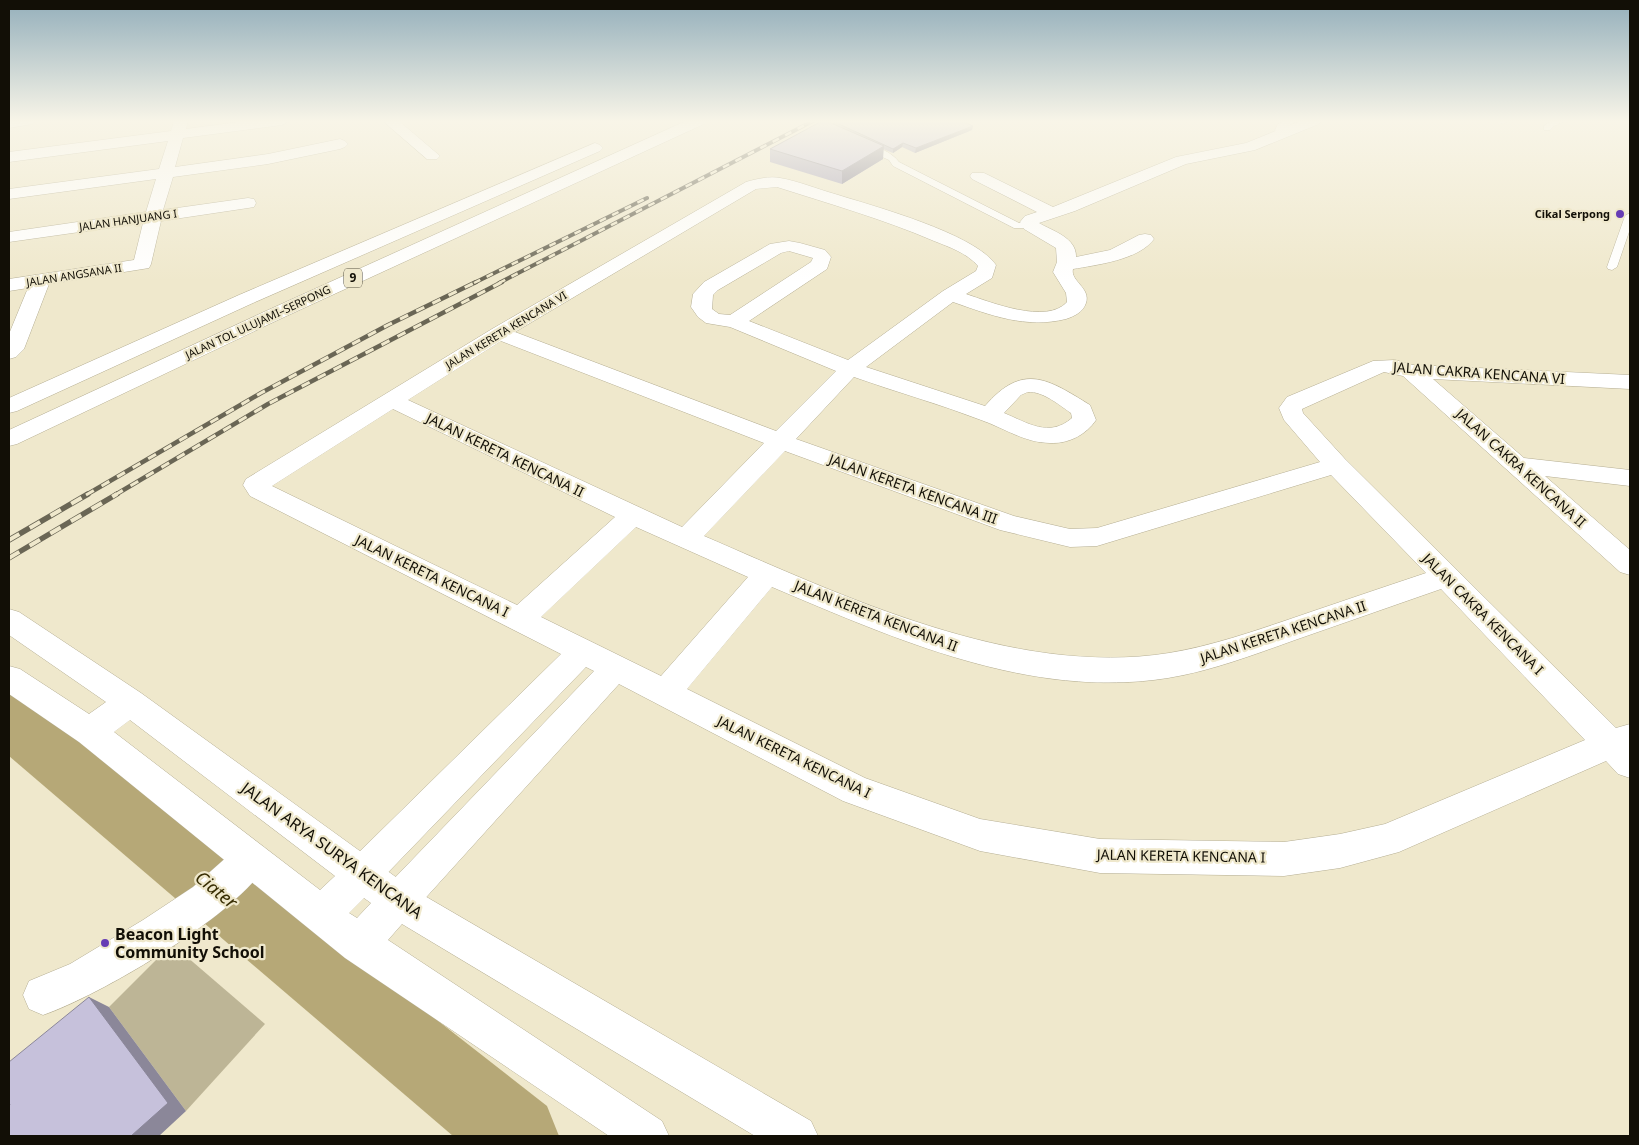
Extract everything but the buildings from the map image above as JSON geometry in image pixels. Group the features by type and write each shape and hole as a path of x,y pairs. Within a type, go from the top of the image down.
{"main road":[{"path":"9,194 149,174"},
{"path":"153,216 165,174"},
{"name":"JALAN TOL ULUJAMI–SERPONG","path":"9,406 246,299 534,174"},
{"name":"JALAN TOL ULUJAMI–SERPONG","path":"9,439 273,315 582,174"},
{"path":"686,539 850,370 888,339 950,295 1021,316 1056,316 1066,313 1076,305 1077,300 1074,286 1062,272 1066,265 1066,248 1058,239 1030,225 1029,222 1033,218 1146,174"},
{"path":"978,176 1052,212"},
{"name":"JALAN KERETA KENCANA VI","path":"256,483 499,333 745,188 760,183 778,182 900,220 963,247 980,257 987,265 985,274 976,282 950,295"},
{"name":"JALAN HANJUANG I","path":"9,237 248,203"},
{"name":"JALAN ANGSANA II","path":"9,285 138,265 144,262 153,216"},
{"path":"1066,265 1116,255 1145,238"},
{"path":"734,322 816,269 820,265 822,257 819,254 789,246 776,248 711,286 702,294 701,307 713,319 734,322 850,370 990,415"},
{"path":"9,353 13,349 41,280"},
{"name":"JALAN KERETA KENCANA III","path":"499,333 780,441 1009,524 1070,538 1097,537 1336,465"},
{"name":"JALAN CAKRA KENCANA VI","path":"1336,465 1292,415 1290,408 1295,402 1380,366 1395,366 1411,371 1630,382"},
{"name":"JALAN CAKRA KENCANA II","path":"1411,371 1630,565"},
{"name":"JALAN KERETA KENCANA II","path":"391,400 632,516 767,574 909,632 967,650 1028,664 1087,669 1149,668 1208,659 1446,577"},
{"name":"JALAN CAKRA KENCANA I","path":"1336,465 1446,577 1623,748"},
{"path":"1518,465 1630,478"},
{"name":"JALAN KERETA KENCANA I","path":"256,483 256,488 276,499 520,619 856,790 980,835 1100,856 1284,858 1340,851 1387,840 1623,748"},
{"path":"520,619 632,516"},
{"path":"665,693 767,574"},
{"name":"JALAN ARYA SURYA KENCANA","path":"9,620 130,702 398,901 796,1136"},
{"path":"322,914 583,651"},
{"path":"359,944 615,668"},
{"path":"9,678 90,732 241,870 322,914 359,944 647,1136"},
{"path":"90,732 130,702"},
{"path":"43,995 77,982 197,908 241,870"}],"lane":[{"path":"916,174 1017,226 1030,225"},
{"path":"1612,267 1630,216"}],"shaded area":[{"path":"172,944 265,1024 186,1111 109,1007"}],"waterway":[{"name":"Ciater","path":"9,720 517,1136"}],"railway":[{"path":"499,283 709,174"},
{"path":"474,283 647,198"},
{"path":"86,495 261,393 388,325 476,282"},
{"path":"115,495 268,404 502,282"},
{"path":"9,540 88,494"},
{"path":"9,558 117,494"}],"place":[{"name":"Cikal Serpong","path":"1620,214"},
{"name":"Beacon Light Community School","path":"105,943"}]}
